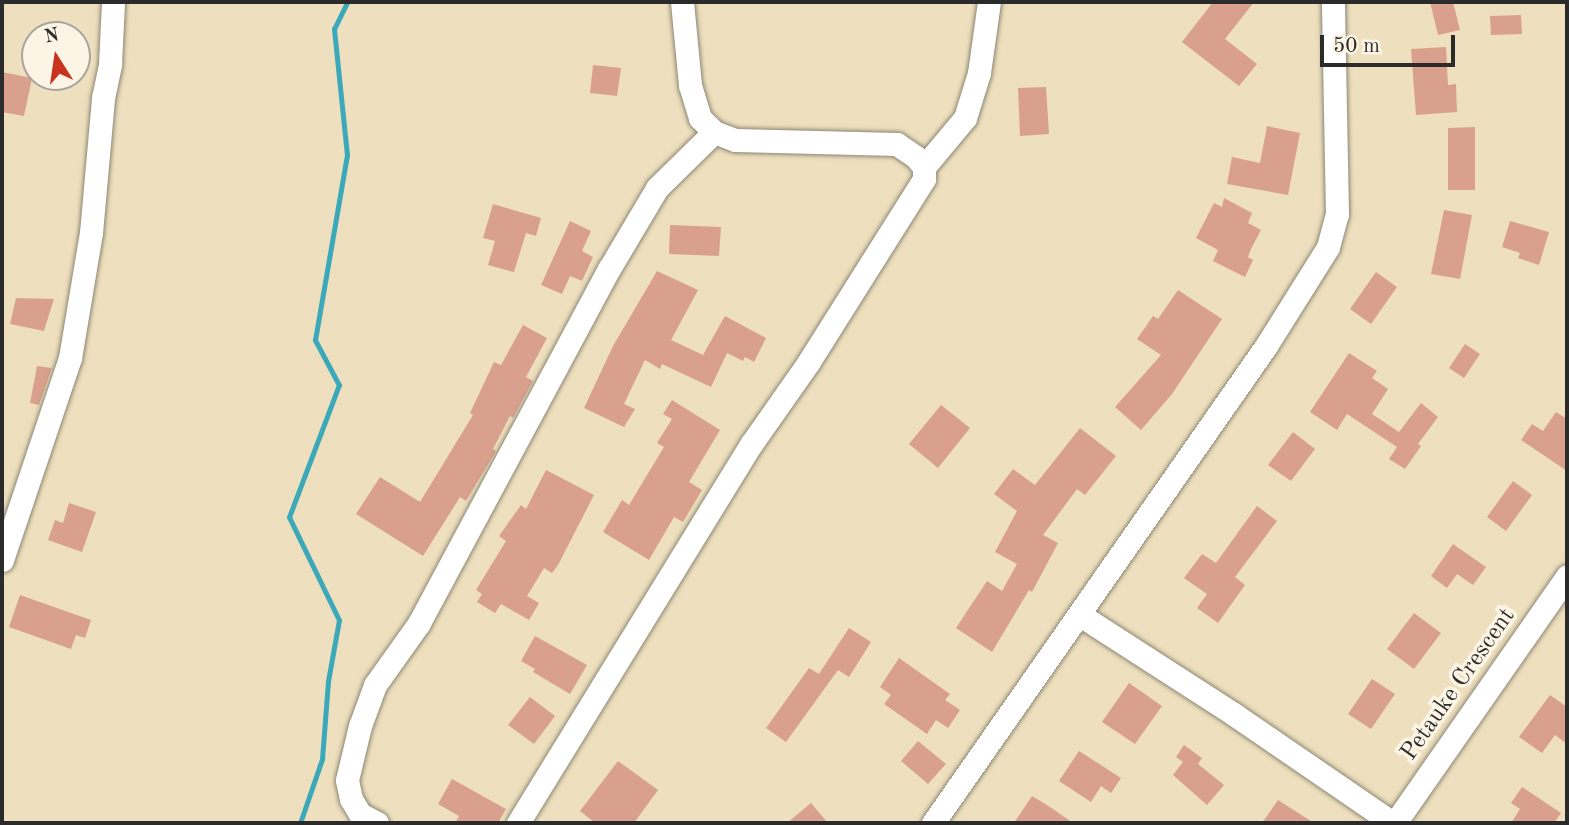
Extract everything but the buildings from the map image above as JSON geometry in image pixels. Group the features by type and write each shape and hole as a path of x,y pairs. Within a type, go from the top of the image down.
{"street":[{"path":"2,560 70,358 91,233 103,98 110,64 113,2"},
{"path":"519,823 752,443 808,363 924,179 923,167 916,157 897,144 735,140 714,132 700,118 690,85 682,2"},
{"path":"923,167 965,118 979,73 989,2"},
{"path":"933,823 1266,346 1332,237 1337,200 1333,2"},
{"path":"377,823 360,814 351,799 347,780 360,726 375,685 419,624 609,269 657,188 714,132"},
{"name":"Petauke Crescent","path":"1394,823 1567,576"},
{"path":"1080,615 1235,715 1394,823"}],"waterway":[{"path":"300,823 322,759 328,681 339,620 289,517 339,385 315,340 347,155 334,29 347,2"}]}
